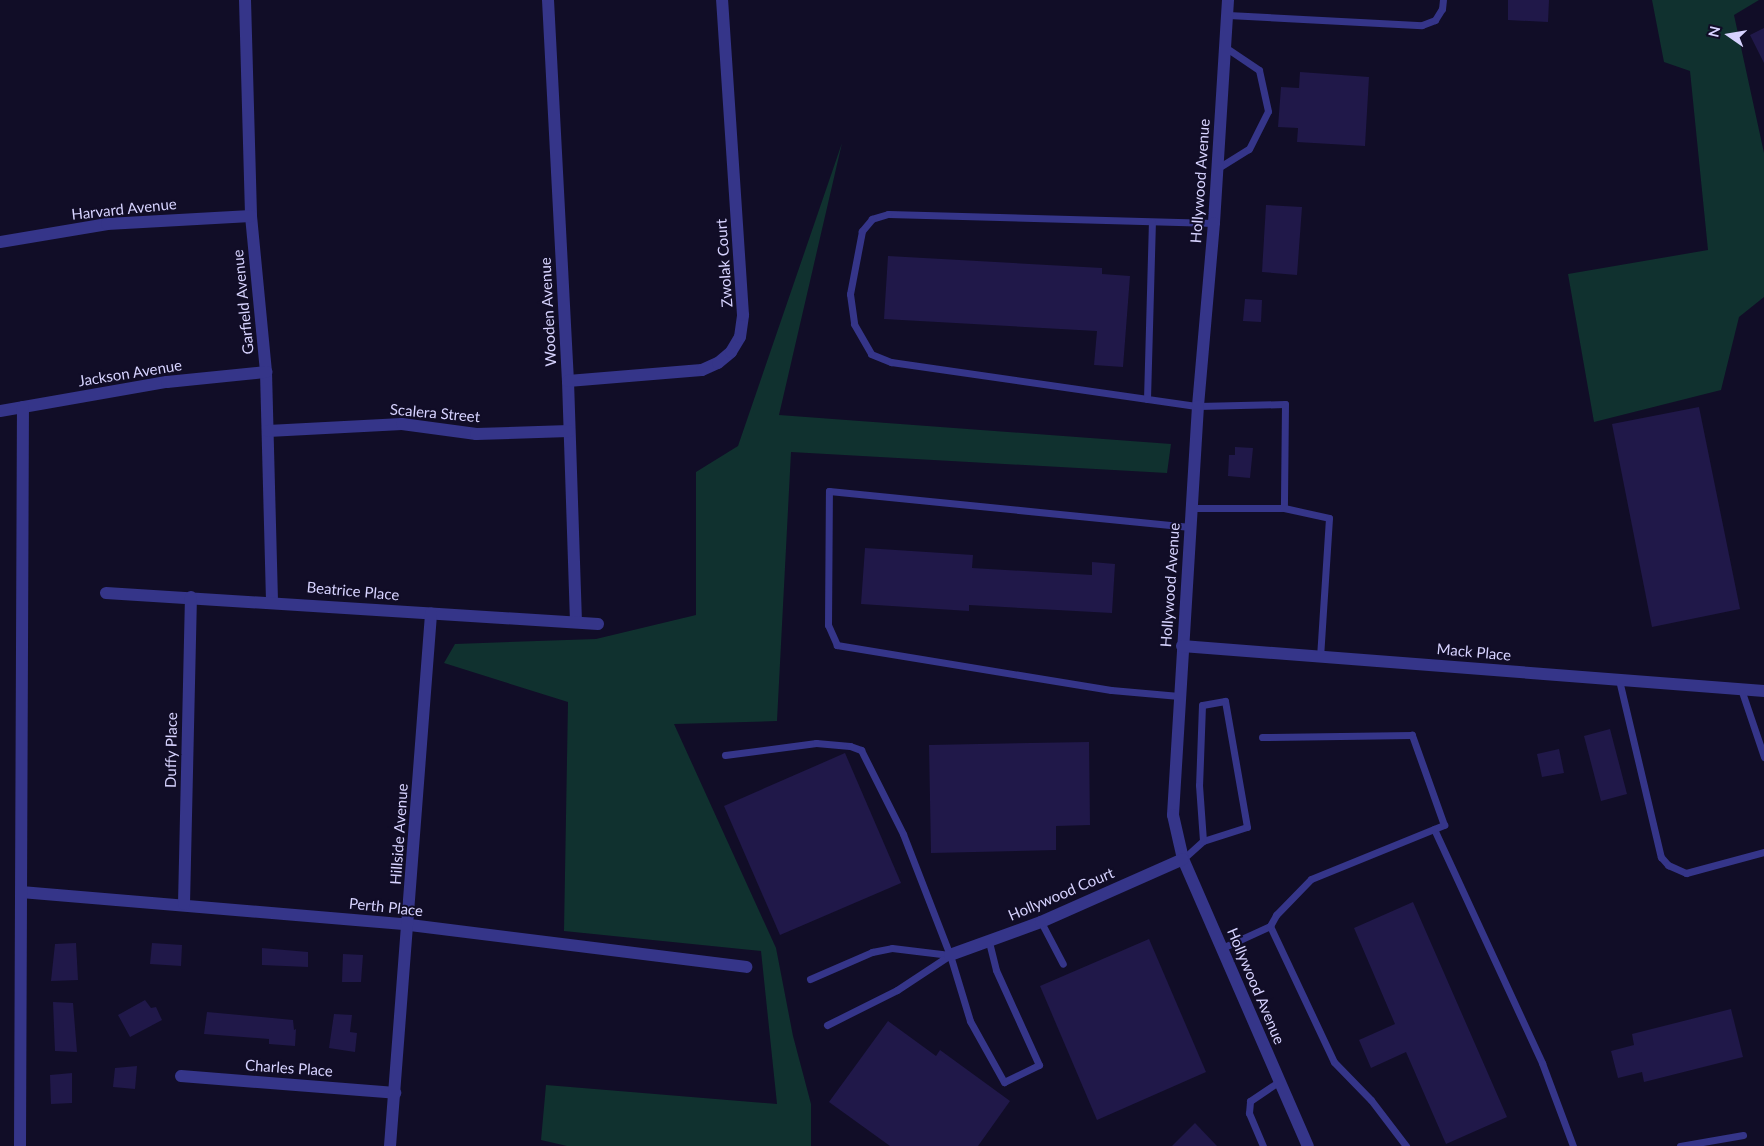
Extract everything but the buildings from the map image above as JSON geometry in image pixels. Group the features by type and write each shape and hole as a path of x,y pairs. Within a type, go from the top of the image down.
{"street":[{"name":"Garfield Avenue","path":"245,0 251,216 266,372 272,601"},
{"name":"Wooden Avenue","path":"548,0 568,381 576,622"},
{"name":"Zwolak Court","path":"568,381 702,370 718,364 731,352 740,337 743,315 722,0"},
{"name":"Hollywood Avenue","path":"1228,0 1214,223 1198,406 1173,815 1183,859 1308,1146"},
{"name":"Harvard Avenue","path":"0,242 107,224 251,216"},
{"name":"Jackson Avenue","path":"0,411 167,382 266,372"},
{"path":"20,1146 23,407"},
{"name":"Scalera Street","path":"268,431 402,424 476,434 569,431"},
{"name":"Beatrice Place","path":"106,593 272,601 431,614 598,624"},
{"name":"Duffy Place","path":"184,904 190,597"},
{"name":"Hillside Avenue","path":"390,1146 410,925 431,614"},
{"name":"Mack Place","path":"1182,646 1764,691"},
{"name":"Hollywood Court","path":"950,955 1041,922 1183,859"},
{"name":"Perth Place","path":"21,892 184,904 410,925 746,967"},
{"name":"Charles Place","path":"180,1076 395,1092"}],"lane":[{"path":"1228,15 1422,25 1435,20 1442,9 1443,0"},
{"path":"1218,168 1249,149 1268,111 1259,70 1226,48"},
{"path":"1214,223 888,214 872,219 862,231 850,294 854,324 871,354 891,362 1198,406 1285,404 1284,508"},
{"path":"1147,399 1152,222"},
{"path":"1179,696 1111,690 837,645 828,625 829,491 1190,527"},
{"path":"1192,508 1284,508 1330,518 1320,656"},
{"path":"1618,680 1661,857 1668,865 1686,873 1764,852"},
{"path":"1741,689 1764,756"},
{"path":"1183,859 1204,841 1247,827 1225,701 1202,705 1199,785 1204,841"},
{"path":"1222,948 1270,926 1276,915 1311,879 1444,825 1412,735 1262,737"},
{"path":"725,755 816,743 850,746 861,750 903,834 950,955 970,1022 1004,1082 1039,1064 996,970 990,941"},
{"path":"1434,829 1542,1063 1573,1146"},
{"path":"1041,922 1063,964"},
{"path":"1270,926 1334,1062 1371,1100 1406,1146"},
{"path":"810,979 872,952 892,948 950,955"},
{"path":"827,1025 897,990 950,955"},
{"path":"1263,1146 1249,1112 1250,1102 1280,1081"},
{"path":"1680,1146 1744,1135"}],"green space":[{"path":"1652,0 1759,0 1734,15 1764,153 1764,297 1739,317 1721,390 1594,422 1568,274 1708,250 1690,71 1664,62"},
{"path":"842,143 779,415 1171,444 1167,473 791,452 777,721 674,724 776,948 793,1036 811,1104 811,1146 567,1146 541,1140 546,1085 777,1104 761,951 564,931 568,702 444,663 455,644 596,639 696,615 696,472 738,446"}]}
